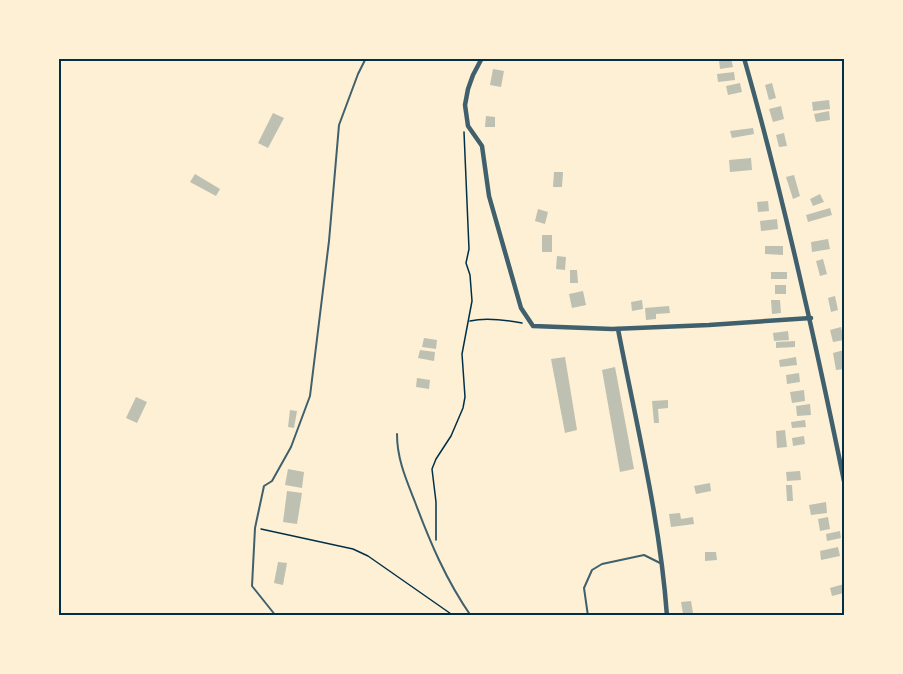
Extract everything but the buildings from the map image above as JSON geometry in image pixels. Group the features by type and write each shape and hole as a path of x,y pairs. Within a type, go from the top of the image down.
{"street":[{"path":"482,58 468,89 465,105 468,126 482,146 484,172 492,207 521,308 533,326 618,329 811,318"},
{"path":"744,58 811,318 844,481"},
{"path":"618,329 662,564 667,615"}],"lane":[{"path":"276,615 252,586 255,528 264,486 273,482 310,396 329,242 339,125 357,74 366,58"},
{"path":"397,435 397,453 436,556 471,615"},
{"path":"588,615 584,588 592,570 602,564 644,555 662,564"}],"path":[{"path":"436,556 436,502 432,469 455,428 463,408 465,398 462,354 472,301 470,275 466,263 470,249 464,148 465,127"},
{"path":"470,321 477,319 507,320 533,326"},
{"path":"255,528 353,549 368,555 454,615"}]}
